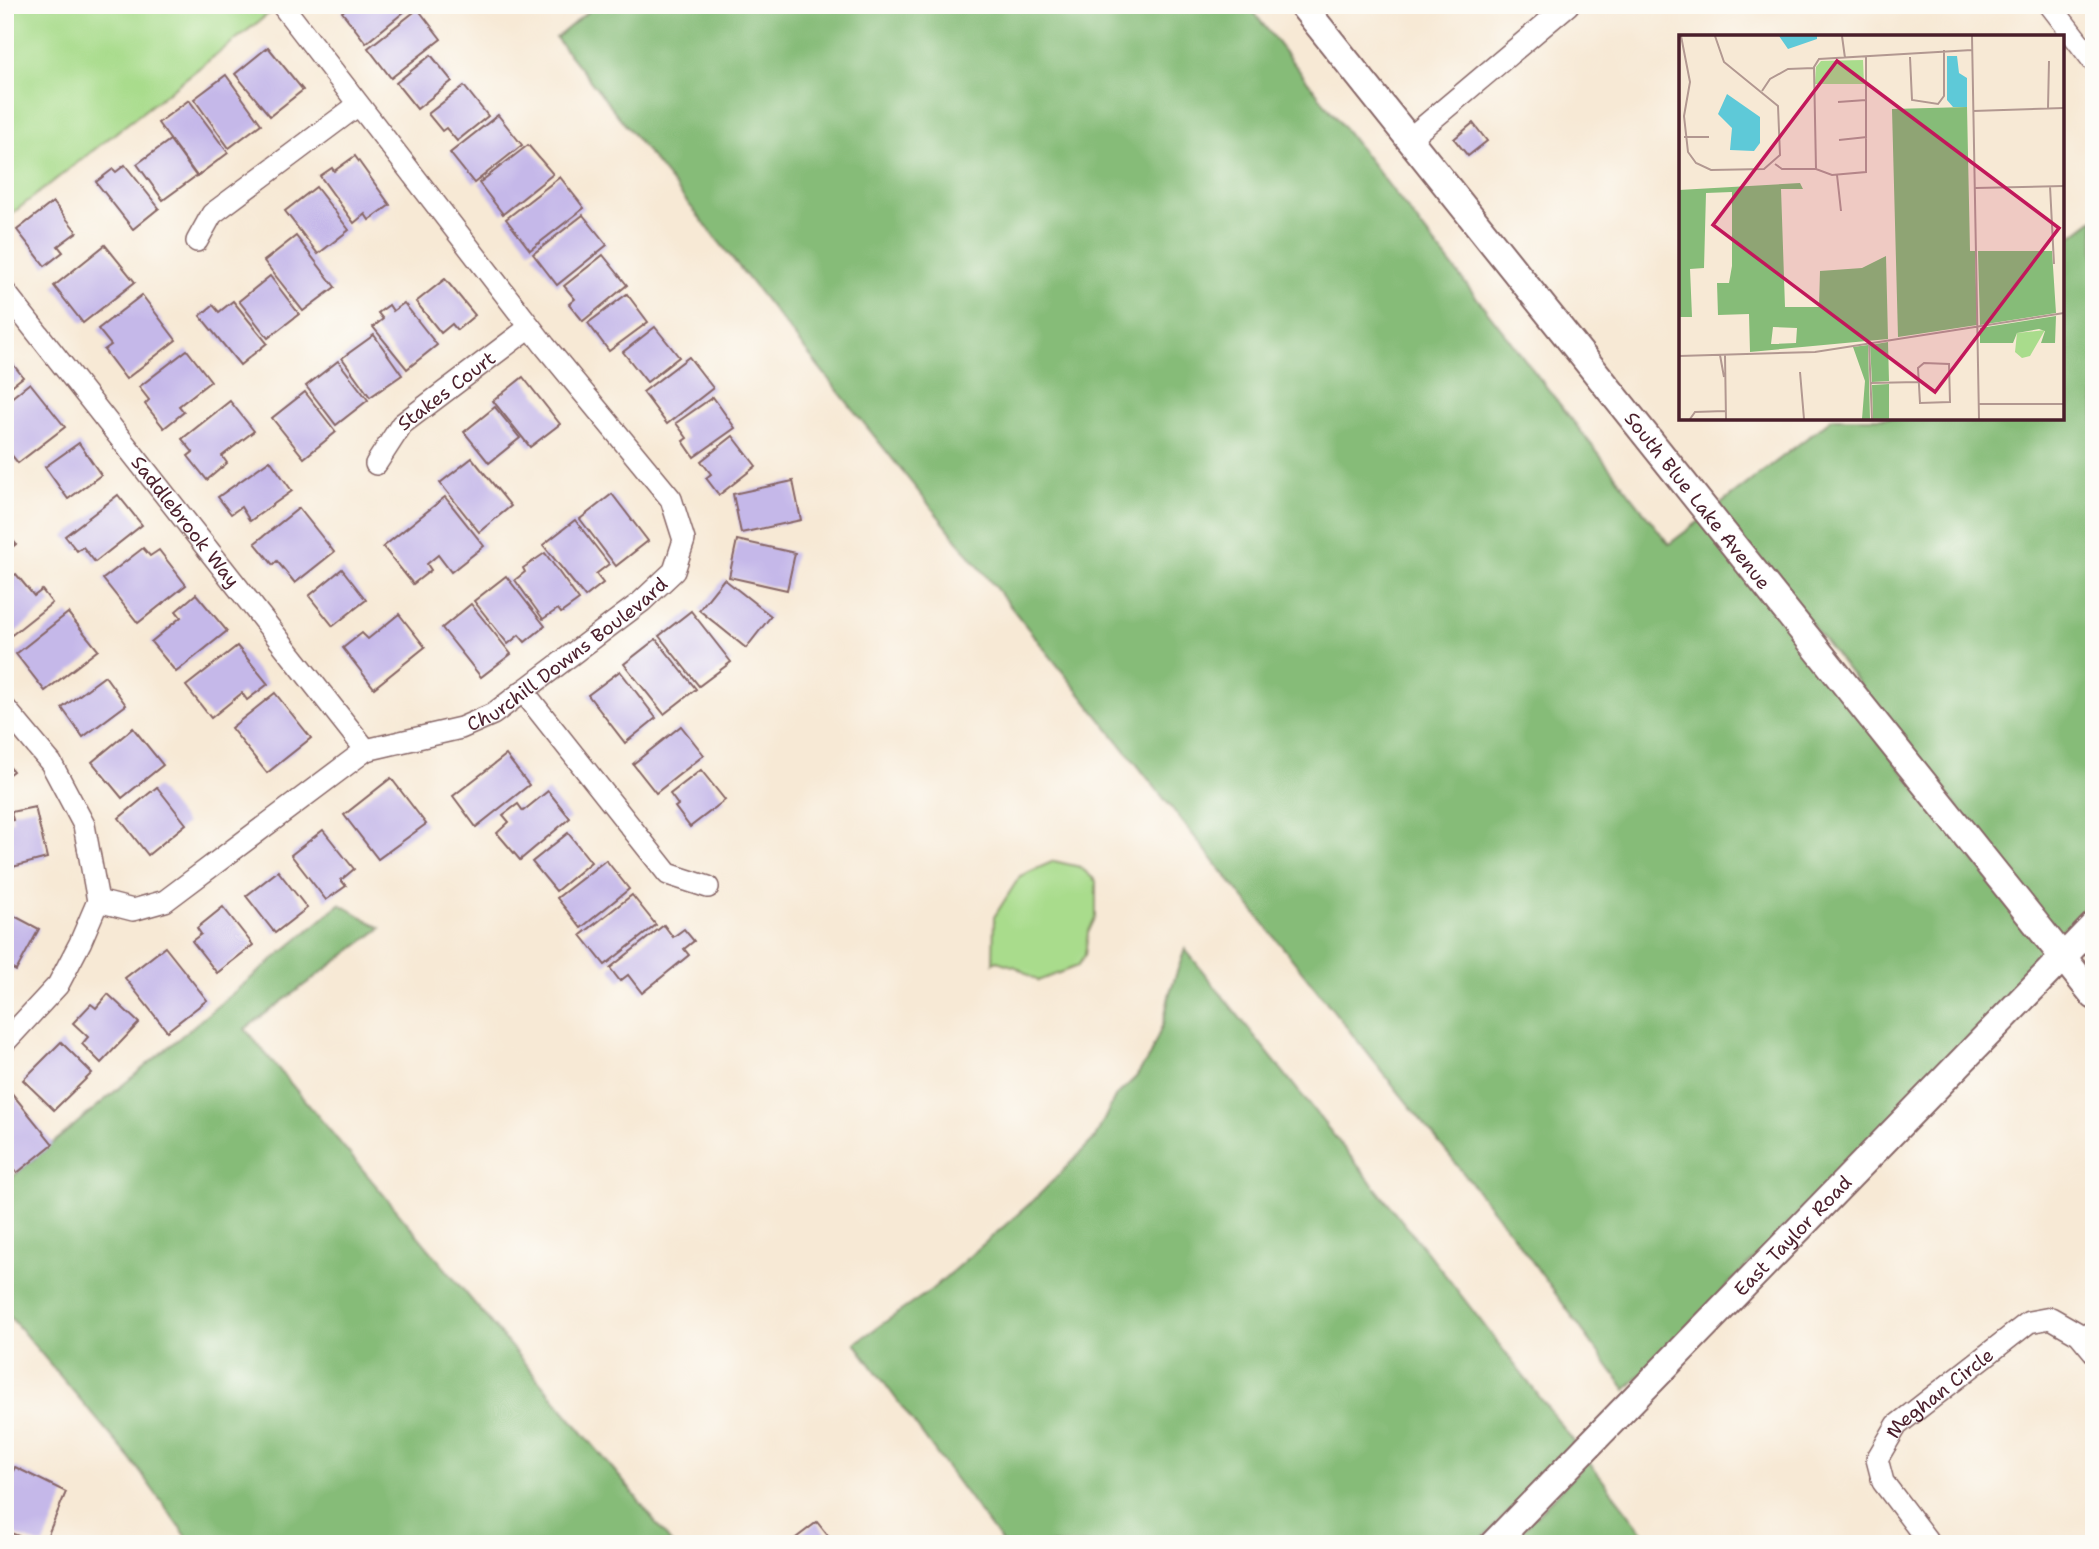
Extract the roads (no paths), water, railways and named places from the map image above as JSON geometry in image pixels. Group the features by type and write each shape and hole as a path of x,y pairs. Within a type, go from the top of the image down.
{"main road":[{"name":"South Blue Lake Avenue","path":"1302,5 2094,996"},
{"name":"East Taylor Road","path":"1493,1544 2094,925"}],"street":[{"name":"Churchill Downs Boulevard","path":"98,901 132,910 165,901 366,750 461,728 493,714 641,602 674,571 684,540 671,499 530,327 282,5"},
{"path":"1409,139 1568,5"},
{"path":"2049,5 2094,62"},
{"path":"198,242 212,214 358,105"},
{"name":"Saddlebrook Way","path":"5,292 366,750"},
{"name":"Stakes Court","path":"376,464 402,424 530,327"},
{"path":"523,691 668,874 708,887"},
{"path":"5,708 51,763 84,825 98,901 58,985 5,1042"},
{"name":"Meghan Circle","path":"1930,1544 1883,1482 1877,1459 1897,1425 2029,1322 2051,1318 2079,1334 2094,1352"}]}
